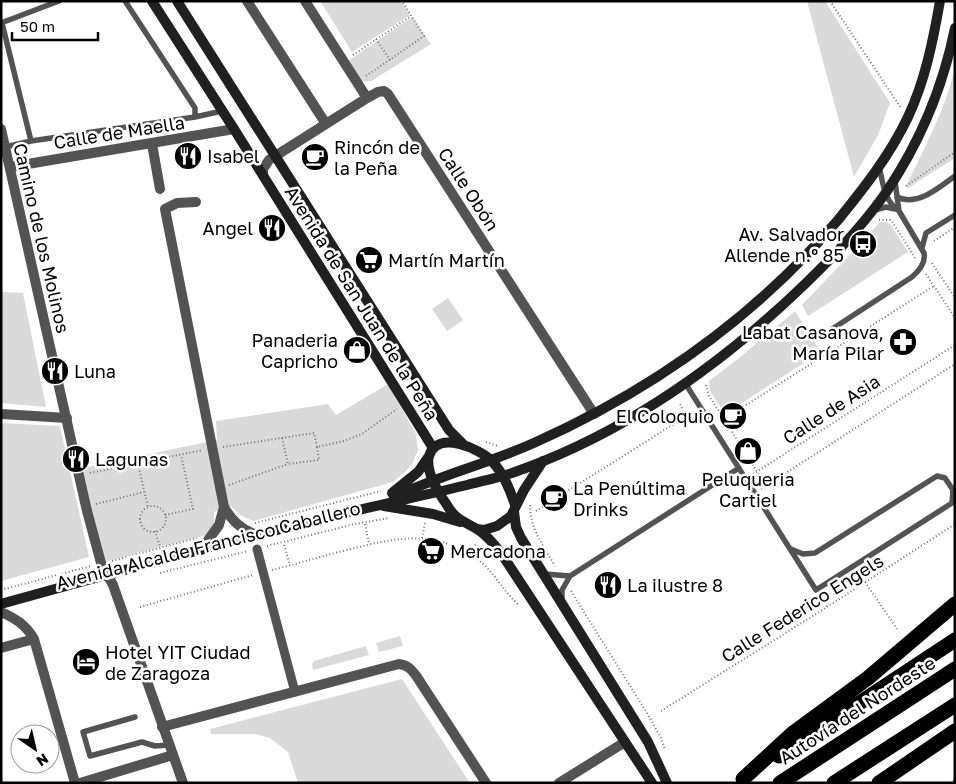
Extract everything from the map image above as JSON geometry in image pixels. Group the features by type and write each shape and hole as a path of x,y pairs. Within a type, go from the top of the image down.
{"highway":[{"path":"740,781 793,733 868,678 955,604"},
{"path":"740,781 955,640"},
{"name":"Autovía del Nordeste","path":"780,783 955,669"},
{"path":"834,783 955,705"},
{"path":"879,783 955,731"}],"main road":[{"name":"Avenida de San Juan de la Peña","path":"152,1 406,404 431,452 429,465 433,480 453,514 462,522"},
{"name":"Avenida de San Juan de la Peña","path":"177,1 450,430 463,444"},
{"name":"Avenida Alcalde Francisco Caballero","path":"378,505 433,480 536,442 594,414 686,358 748,311 793,270 815,246 880,166 907,118 918,92 931,45 940,1"},
{"name":"Avenida Alcalde Francisco Caballero","path":"1,604 256,535 503,476 544,460 617,425 685,383 730,350 779,309 838,251 885,194 924,124 946,67 955,28"},
{"name":"Avenida de San Juan de la Peña","path":"431,452 440,444 451,442 463,444 491,460 503,476 510,490 516,527 520,538 648,742 667,783"},
{"name":"Avenida Alcalde Francisco Caballero","path":"378,505 418,472 431,452"},
{"path":"477,529 484,530 497,526 507,520 531,478 544,460"},
{"name":"Avenida Alcalde Francisco Caballero","path":"378,505 433,514 462,522 477,529 488,538 503,556 652,783"}],"street":[{"path":"247,1 326,124"},
{"path":"305,1 367,98"},
{"name":"Calle Obón","path":"276,156 381,90 388,94 594,414"},
{"name":"Calle de Maella","path":"10,167 234,129"},
{"name":"Camino de los Molinos","path":"1,130 85,506 101,563 118,600 183,783"},
{"path":"152,144 160,189"},
{"name":"Avenida de San Juan de la Peña","path":"262,175 265,164 276,156"},
{"path":"196,202 177,204 165,209 224,507 228,515 239,527 256,535"},
{"path":"1,414 66,418"},
{"path":"201,550 219,525 224,507"},
{"path":"257,549 295,692"},
{"path":"1,612 22,624 30,631 34,639 75,783"},
{"path":"1,648 34,639"},
{"path":"162,727 399,664 409,667 417,677 486,783"},
{"path":"560,783 625,742"},
{"path":"80,783 173,756"}],"lane":[{"path":"31,141 1,23 59,1"},
{"path":"125,1 195,108 195,117"},
{"path":"5,146 195,117 222,111"},
{"path":"826,332 912,277 922,267 924,261 925,257 922,248 899,211 891,205 885,194 880,166"},
{"path":"897,198 907,200 922,197 955,176"},
{"path":"894,180 899,211"},
{"path":"872,211 886,207 899,211"},
{"path":"922,248 926,234 955,215"},
{"path":"685,383 816,590 952,503 953,490 945,478 937,476 815,553 803,554 791,549"},
{"path":"542,574 562,577 570,576 739,468"},
{"path":"562,604 562,590 570,576"},
{"path":"135,717 83,732 90,756 142,742 155,746 169,745"}],"path":[{"path":"357,82 424,36 402,1"},
{"path":"830,1 907,118"},
{"path":"344,61 411,16"},
{"path":"376,39 390,60"},
{"path":"906,186 955,152"},
{"path":"922,248 955,298"},
{"path":"724,419 934,286"},
{"name":"Calle de Asia","path":"746,478 955,345"},
{"path":"756,493 955,364"},
{"path":"706,385 708,396 766,486"},
{"path":"536,511 684,417 680,403"},
{"path":"317,447 344,441 362,434 406,404"},
{"path":"79,475 212,448 314,433 320,460 288,464 220,488"},
{"path":"282,438 288,464"},
{"path":"165,516 193,509 181,455"},
{"path":"138,464 148,507"},
{"path":"85,506 144,492"},
{"path":"148,507 156,507 165,516 164,524 159,530 155,531 147,530 140,521 142,513 148,507"},
{"name":"Avenida Alcalde Francisco Caballero","path":"156,574 355,524 390,518"},
{"path":"530,518 533,527 562,577"},
{"path":"422,538 425,523"},
{"path":"364,524 369,544"},
{"name":"Calle Federico Engels","path":"661,711 955,524"},
{"path":"155,531 160,547"},
{"path":"140,607 263,572 396,538 422,538 446,543 470,554 487,568 510,598 519,605"},
{"path":"470,554 476,544"},
{"path":"284,545 290,565"},
{"path":"866,582 897,629"},
{"path":"566,583 661,738 666,756"},
{"path":"816,590 827,607"},
{"path":"950,783 955,780"}],"shaded area":[{"path":"320,1 401,1 410,15 352,52"},
{"path":"807,1 825,1 890,103 878,135 854,177"},
{"path":"412,17 431,44 371,81 357,82 345,63"},
{"path":"955,68 955,158 908,188 906,186 940,114"},
{"path":"880,222 890,224 908,252 808,316 802,305 865,239 867,241 873,235 871,232"},
{"path":"1,292 23,293 46,407 1,403"},
{"path":"448,298 463,320 447,331 432,309"},
{"path":"795,311 821,352 725,414 710,391 709,381"},
{"path":"388,384 416,434 418,450 412,464 393,482 253,521 240,515 231,506 214,512 214,533 101,563 77,469 217,440 216,421 328,404 336,415"},
{"path":"1,423 60,426 89,557 1,581"},
{"path":"400,636 403,646 379,652 376,643"},
{"path":"366,646 369,655 313,670 312,664 314,661"},
{"path":"402,679 470,783 298,783 288,752 270,738 255,734 211,734 210,729"}],"place":[{"name":"Isabel","path":"188,156"},
{"name":"Rincón de la Peña","path":"315,157"},
{"name":"Angel","path":"272,228"},
{"name":"Av. Salvador Allende n.º 85","path":"863,244"},
{"name":"Martín Martín","path":"369,260"},
{"name":"Labat Casanova, María Pilar","path":"903,342"},
{"name":"Panaderia Capricho","path":"357,350"},
{"name":"Luna","path":"55,371"},
{"name":"El Coloquio","path":"733,416"},
{"name":"Peluqueria Cartiel","path":"748,451"},
{"name":"Lagunas","path":"76,459"},
{"name":"La Penúltima Drinks","path":"554,498"},
{"name":"Mercadona","path":"431,551"},
{"name":"La ilustre 8","path":"608,585"},
{"name":"Hotel YIT Ciudad de Zaragoza","path":"86,662"}]}
